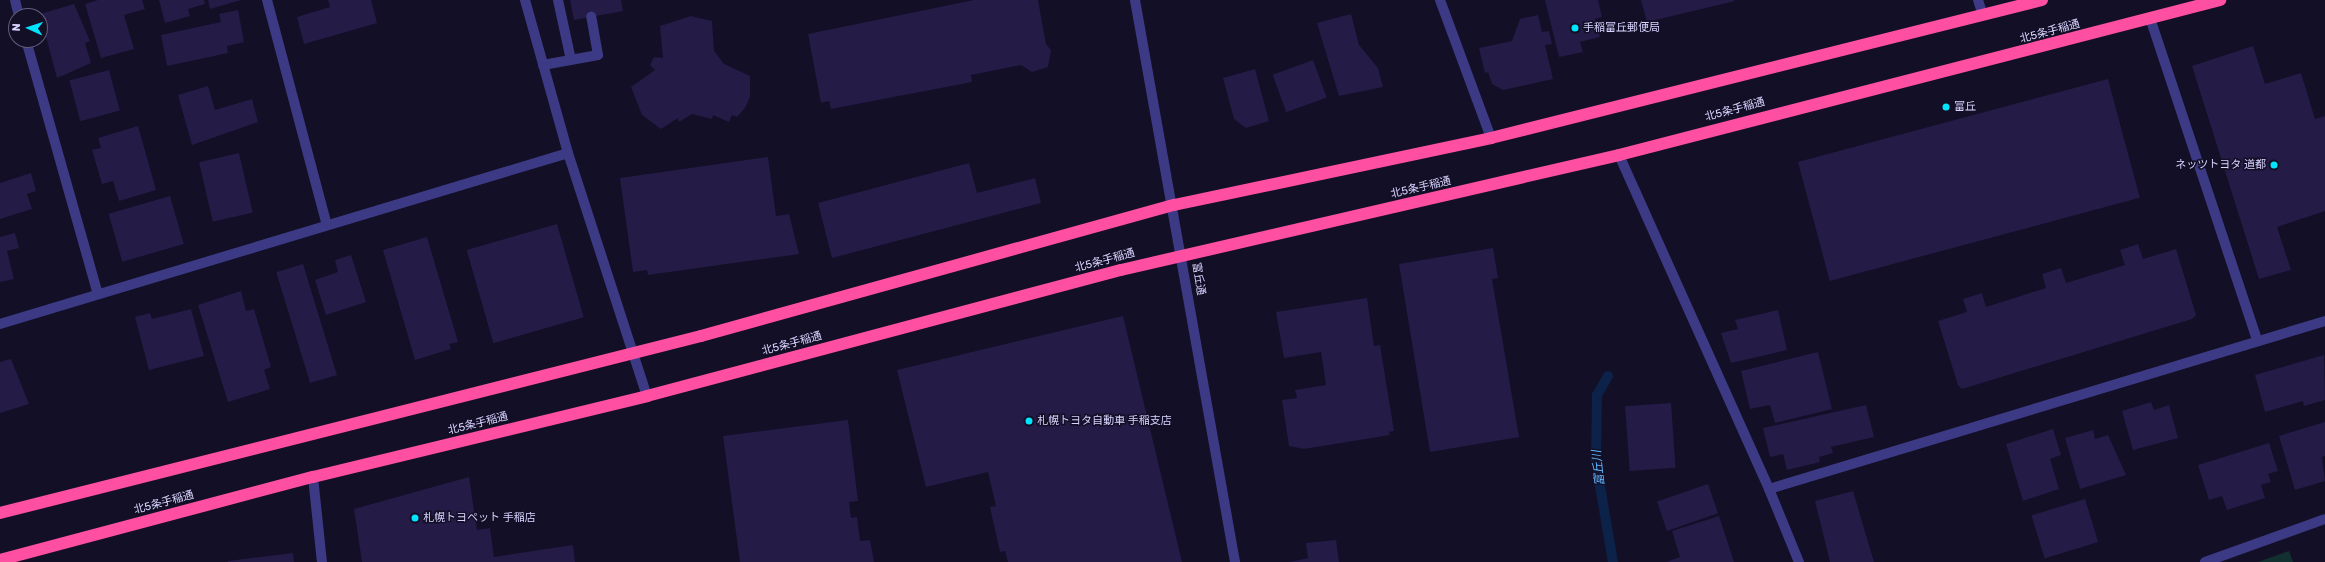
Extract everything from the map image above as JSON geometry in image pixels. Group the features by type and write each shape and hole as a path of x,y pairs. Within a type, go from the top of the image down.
{"highway":[{"path":"0,513 636,353 1174,205 1491,138 2042,0"},
{"name":"北5条手稲通","path":"0,560 313,478 647,396 1182,255 1619,155 2220,0"}],"street":[{"path":"267,0 327,225"},
{"path":"525,0 568,153 636,353 647,396"},
{"path":"558,0 571,60"},
{"name":"富丘通","path":"1135,0 1174,205 1235,562"},
{"path":"1440,0 1491,138"},
{"path":"1978,0 1983,15"},
{"path":"543,65 598,55 591,17"},
{"path":"2150,18 2257,340"},
{"path":"28,48 98,294"},
{"path":"0,324 568,153"},
{"path":"1619,155 1770,489 1799,562"},
{"path":"1770,489 2257,340 2325,321"},
{"path":"313,478 322,562"},
{"path":"2205,562 2325,519"}],"green space":[{"path":"2289,551 2293,562 2258,562"}],"building":[{"path":"98,0 142,0 145,9 124,15 134,49 101,58 85,4"},
{"path":"159,0 204,0 205,4 188,9 190,16 165,23"},
{"path":"208,0 241,0 210,9"},
{"path":"328,0 371,0 377,23 304,44 297,17 330,7"},
{"path":"570,0 621,0 623,11 574,20"},
{"path":"974,0 1038,0 1046,44 1051,50 1048,67 1032,72 1021,65 971,75 972,82 831,109 829,101 821,103 808,34"},
{"name":"手稲富丘郵便局","path":"1545,0 1598,0 1602,17 1595,19 1600,37 1580,42 1583,52 1559,57"},
{"path":"1641,0 1734,0 1735,1 1647,22"},
{"path":"74,4 90,41 85,43 91,63 57,78 48,44 48,12"},
{"path":"238,10 244,42 227,46 228,53 167,66 161,35 221,22 219,14"},
{"path":"1351,14 1359,45 1378,68 1383,87 1339,96 1317,23"},
{"path":"1538,15 1542,32 1549,31 1552,44 1545,45 1553,79 1503,90 1492,84 1488,72 1485,73 1479,48 1512,41 1520,19"},
{"path":"691,16 712,21 714,51 724,64 750,76 750,97 745,108 737,117 732,115 729,122 713,115 712,119 692,114 679,122 678,118 661,129 642,115 631,87 655,70 650,65 654,57 663,58 660,26"},
{"name":"ネッツトヨタ 道都","path":"2253,46 2265,84 2301,73 2315,119 2325,116 2325,211 2277,227 2291,270 2259,279 2192,66"},
{"path":"1313,60 1327,98 1286,112 1273,75"},
{"path":"1255,69 1269,121 1246,128 1234,119 1223,78"},
{"path":"109,70 120,111 80,121 69,81"},
{"path":"2108,79 2140,198 1830,281 1798,162"},
{"path":"208,86 215,110 252,99 258,122 192,145 178,95"},
{"path":"138,126 156,190 119,201 113,181 102,184 92,150 101,148 98,138"},
{"path":"239,153 253,212 213,222 199,162"},
{"path":"768,157 776,216 789,214 799,254 648,275 647,270 633,272 620,178"},
{"path":"969,163 977,193 1035,178 1041,203 832,258 818,203"},
{"path":"31,173 36,191 27,194 32,209 0,219 0,183"},
{"path":"170,196 184,244 122,262 108,214"},
{"path":"557,224 584,317 493,343 467,250"},
{"path":"15,233 19,248 7,251 14,279 0,282 0,237"},
{"path":"427,237 458,342 449,344 451,349 415,360 383,250"},
{"path":"2138,244 2143,259 2176,249 2196,315 2192,319 1962,389 1958,385 1938,321 1967,312 1963,299 1982,293 1986,307 2046,288 2042,274 2061,268 2066,283 2125,265 2120,250"},
{"path":"1493,248 1498,278 1492,279 1519,437 1430,452 1399,264"},
{"path":"351,255 366,302 326,315 315,280 338,272 335,260"},
{"path":"303,264 337,375 310,383 276,272"},
{"path":"241,291 246,311 254,309 271,367 264,370 270,389 228,402 198,305"},
{"path":"1367,298 1374,346 1380,345 1394,431 1389,432 1390,435 1304,449 1289,446 1282,400 1297,398 1295,390 1326,385 1321,352 1284,358 1276,312"},
{"path":"191,309 204,356 149,370 135,317 150,313 152,319"},
{"path":"1778,310 1787,350 1731,363 1721,333 1738,329 1735,320"},
{"name":"札幌トヨタ自動車 手稲支店","path":"1123,316 1182,562 1008,562 1005,551 1000,552 990,507 996,506 988,472 926,487 897,370"},
{"path":"1818,352 1832,409 1775,423 1770,405 1750,409 1741,371"},
{"path":"2324,355 2325,400 2304,406 2303,401 2265,412 2255,375"},
{"path":"11,359 29,404 0,413 0,362"},
{"path":"2151,402 2154,410 2169,405 2178,438 2133,450 2122,411"},
{"path":"1671,403 1676,468 1630,471 1625,406"},
{"path":"1866,405 1874,437 1831,447 1833,453 1819,457 1820,462 1787,470 1783,454 1770,457 1763,428"},
{"path":"848,420 858,501 849,502 851,518 857,517 860,541 870,540 874,562 740,562 723,436"},
{"path":"2325,422 2325,456 2322,457 2325,481 2295,490 2279,436"},
{"path":"2053,429 2061,455 2050,459 2059,489 2023,501 2006,444"},
{"path":"2093,430 2095,439 2108,435 2126,475 2080,489 2065,438"},
{"path":"2269,443 2278,471 2268,474 2271,482 2261,485 2265,498 2227,510 2222,496 2209,500 2198,465"},
{"name":"札幌トヨペット 手稲店","path":"469,477 477,530 490,528 494,557 573,545 575,562 362,562 354,509"},
{"path":"1708,484 1718,513 1667,531 1657,502"},
{"path":"1853,491 1874,562 1830,562 1815,501"},
{"path":"2085,499 2098,542 2045,558 2031,515"},
{"path":"1719,516 1734,562 1666,562 1680,557 1672,531"},
{"path":"1336,540 1339,562 1290,562 1308,558 1306,543"},
{"path":"293,553 294,562 228,562 228,561"}],"waterway":[{"name":"富丘川","path":"1608,376 1597,395 1596,462 1613,562"}],"place":[{"name":"手稲富丘郵便局","path":"1575,28"},
{"name":"富丘","path":"1946,107"},
{"name":"ネッツトヨタ 道都","path":"2274,165"},
{"name":"札幌トヨタ自動車 手稲支店","path":"1029,421"},
{"name":"札幌トヨペット 手稲店","path":"415,518"}]}
